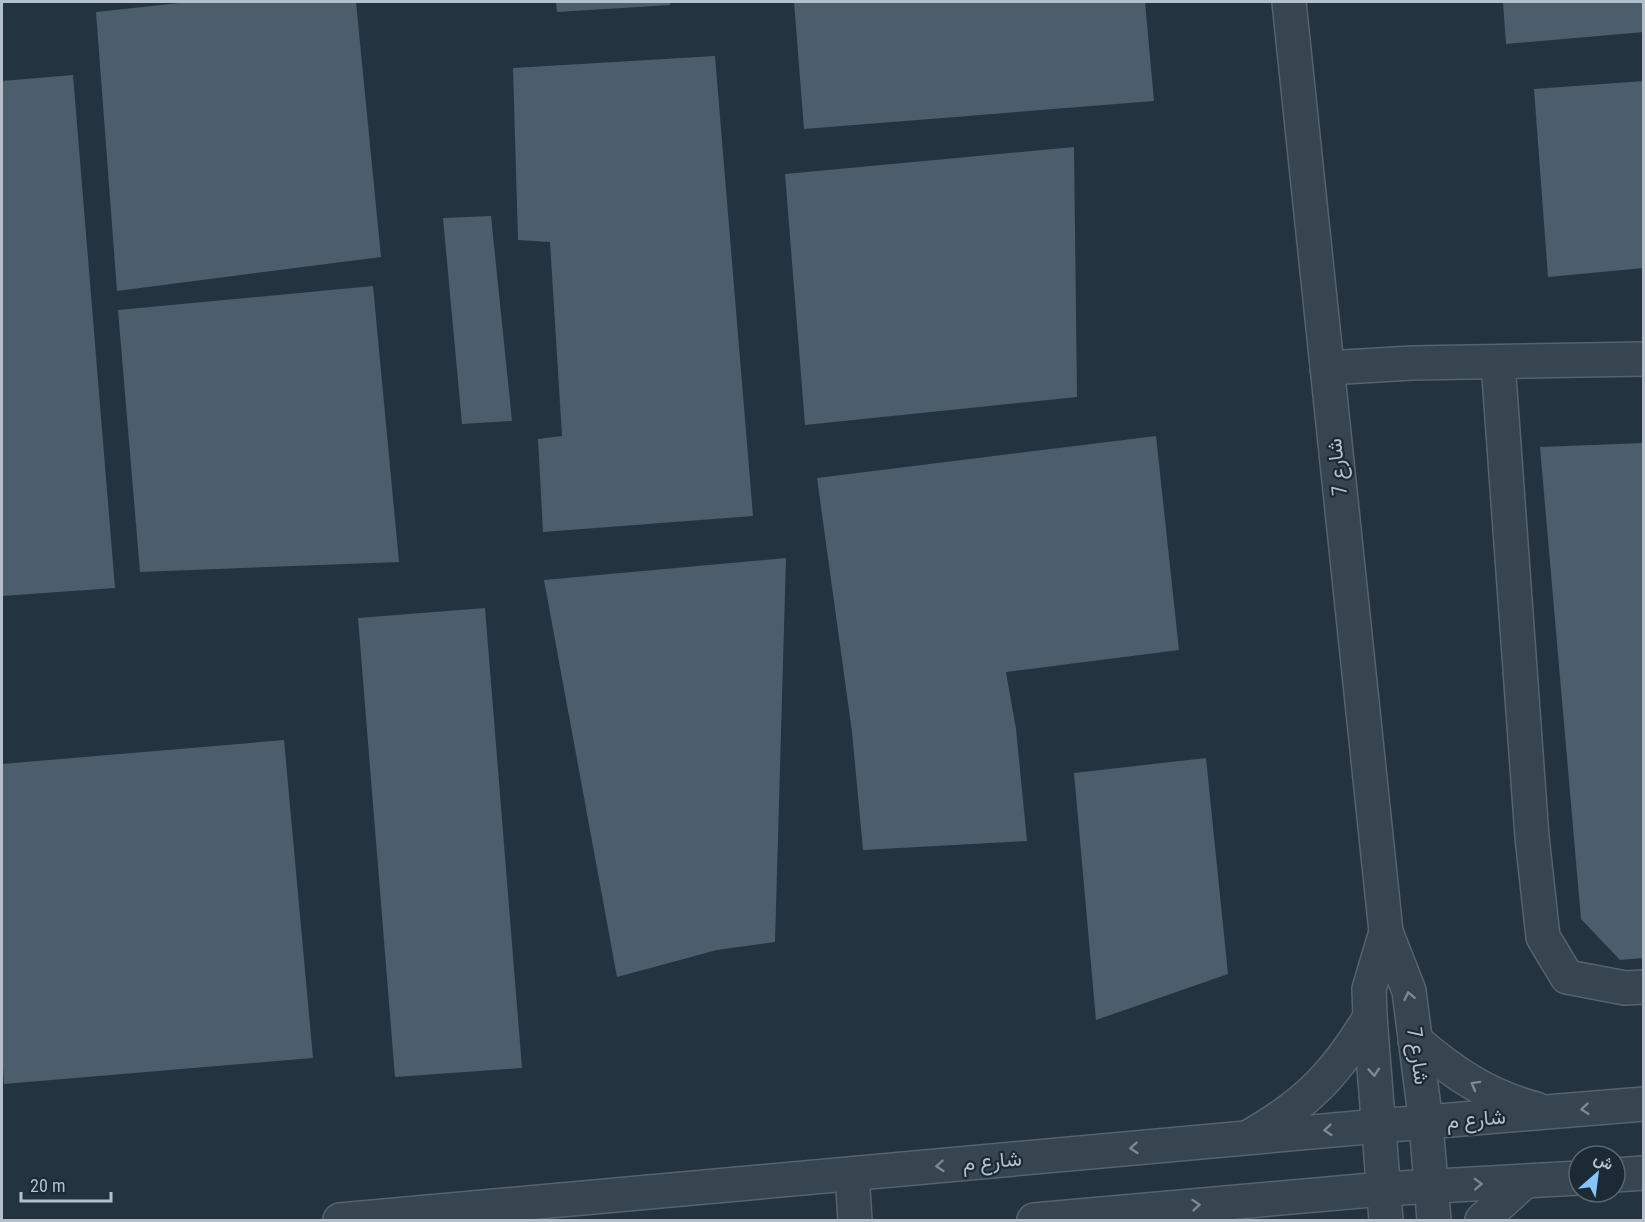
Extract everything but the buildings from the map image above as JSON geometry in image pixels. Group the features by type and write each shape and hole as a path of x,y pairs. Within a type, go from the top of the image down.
{"street":[{"name":"شارع 7","path":"1289,2 1386,932 1409,991 1426,1123 1434,1221"},
{"path":"1327,368 1412,363 1644,359"},
{"path":"1498,362 1532,837 1543,937 1567,978 1625,988 1644,987"},
{"name":"شارع 7","path":"1384,1205 1369,989 1386,932"},
{"path":"1247,1138 1306,1100 1331,1075 1352,1047 1370,1017"},
{"path":"1415,1040 1444,1066 1477,1086 1512,1102 1550,1112"},
{"name":"شارع م","path":"340,1221 1378,1126 1644,1104"},
{"path":"1627,1174 1644,1173"},
{"path":"852,1174 855,1221"},
{"path":"1034,1221 1267,1199 1384,1205 1432,1186 1567,1179"},
{"path":"1482,1221 1524,1182"},
{"path":"1267,1199 1312,1221"}]}
